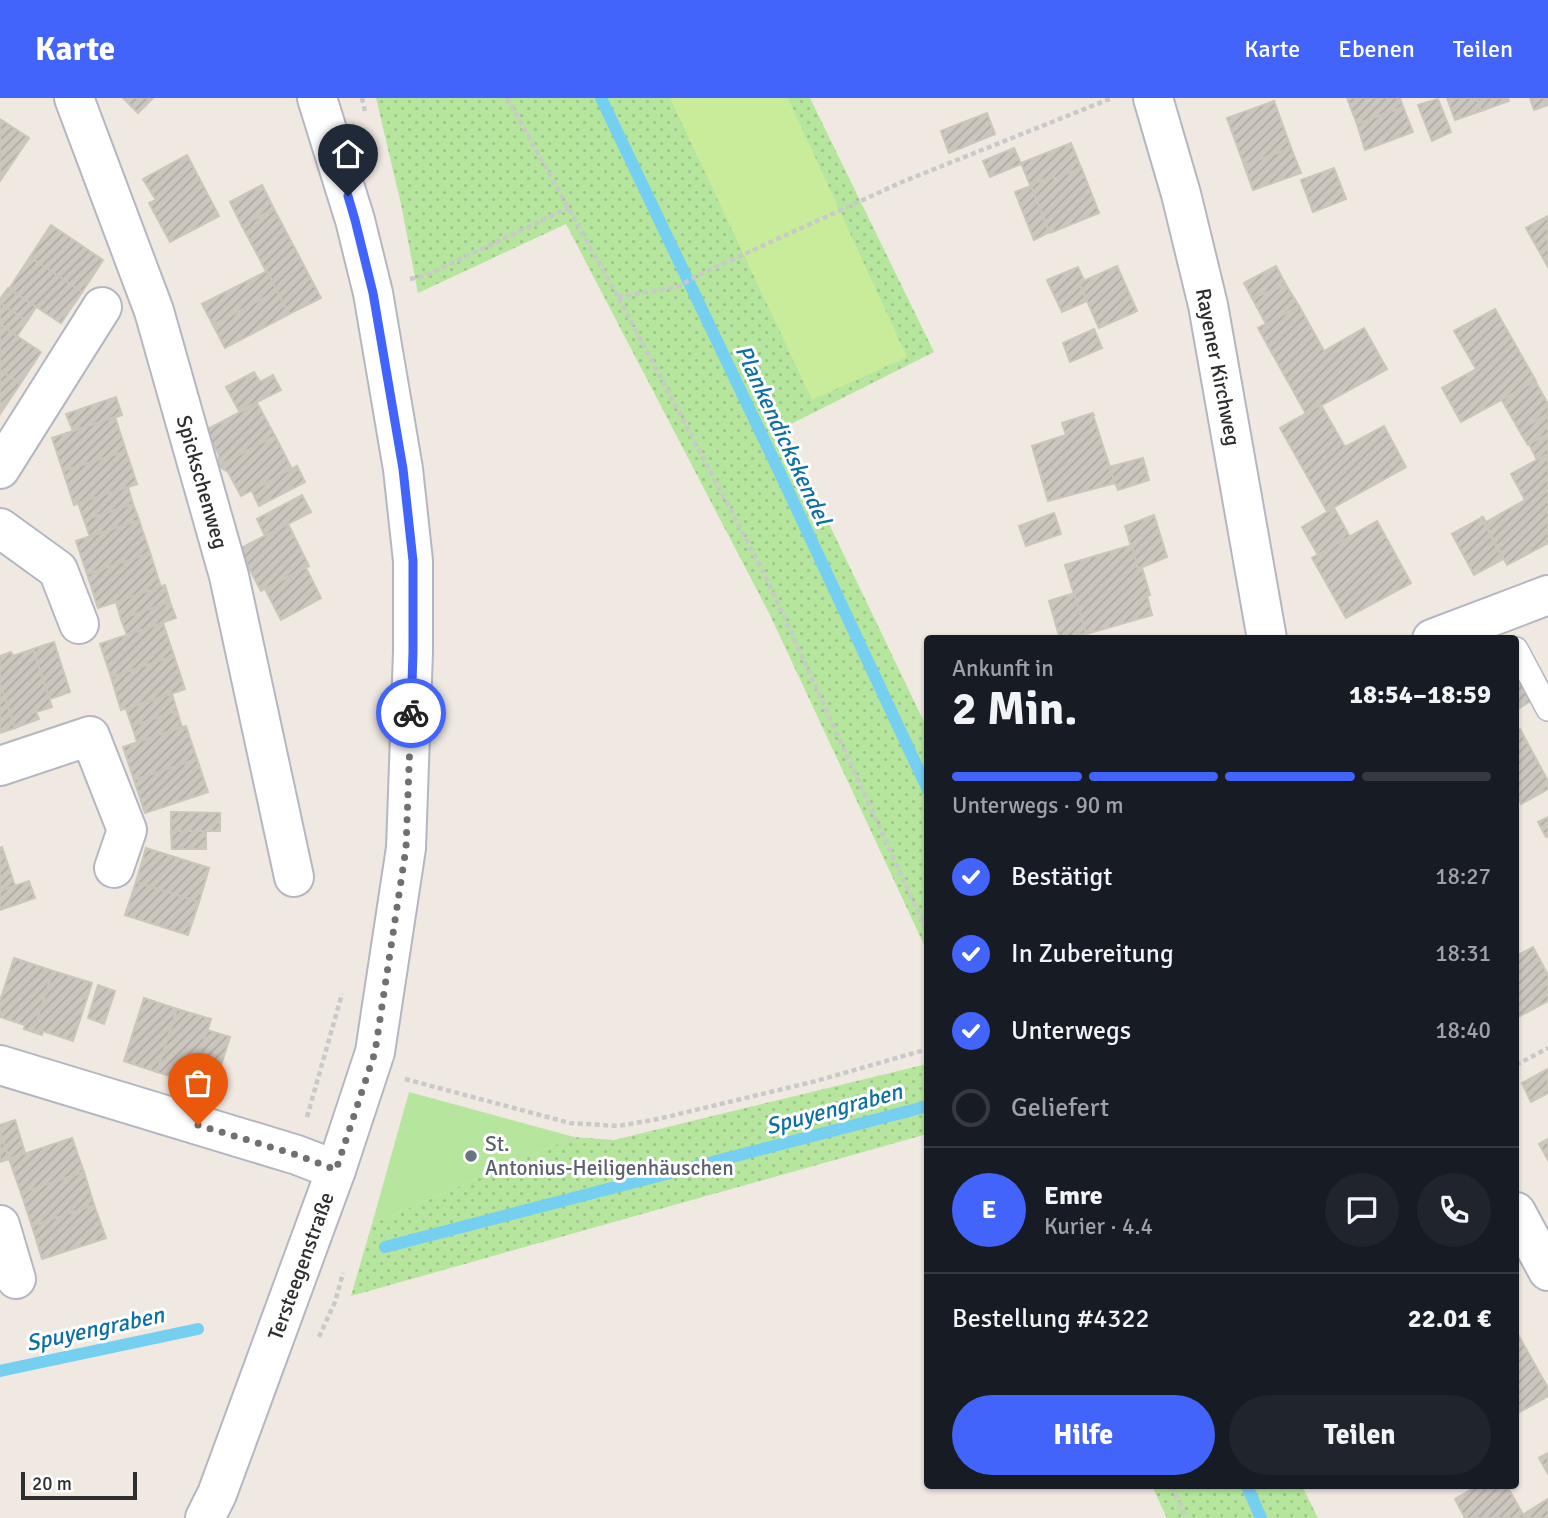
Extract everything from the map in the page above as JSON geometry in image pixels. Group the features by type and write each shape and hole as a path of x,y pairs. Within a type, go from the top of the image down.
{"street":[{"name":"Spickschenweg","path":"74,98 154,312 229,576 294,877"},
{"name":"Tersteegenstraße","path":"205,1518 222,1481 336,1170 375,1052 406,848 413,652 413,561 403,469 373,293 355,220 317,98"},
{"name":"Rayener Kirchweg","path":"1153,98 1181,194 1208,305 1266,635"},
{"path":"0,469 102,307"},
{"path":"0,528 58,570 79,624"},
{"path":"1456,635 1503,627 1548,595"},
{"path":"0,766 90,736 127,830 114,868"},
{"path":"0,1065 297,1155 336,1170"},
{"path":"1519,1218 1548,1271"},
{"path":"0,1225 16,1279"}],"lane":[{"path":"1519,655 1548,709"}],"path":[{"path":"506,98 618,297 764,573 924,925"},
{"path":"618,297 677,287 902,182 1112,98"},
{"path":"373,293 400,281 427,275 568,208"},
{"path":"1519,1063 1548,1048"},
{"path":"370,1065 412,1081 570,1123 618,1126 816,1082 924,1050"},
{"path":"1173,1489 1186,1518"}],"green space":[{"path":"376,98 810,98 934,352 783,428 924,722 924,945 770,615 566,224 418,293 401,204"},
{"path":"670,98 788,98 907,357 812,400"},
{"path":"924,1065 924,1135 351,1296 372,1224 574,1137 614,1140"},
{"path":"409,1092 574,1137 372,1224"},
{"path":"1153,1489 1304,1489 1318,1518 1167,1518"}],"building":[{"path":"123,98 153,98 138,113"},
{"path":"1347,98 1400,98 1403,107 1357,124"},
{"path":"1447,98 1476,98 1481,111 1455,120"},
{"path":"1477,98 1508,98 1509,101 1481,111"},
{"path":"1530,98 1548,98 1548,105 1534,110"},
{"path":"1438,99 1451,132 1432,141 1418,105"},
{"path":"1274,101 1291,148 1244,165 1227,118"},
{"path":"1403,107 1413,132 1365,150 1357,124"},
{"path":"987,113 995,134 949,153 941,131"},
{"path":"0,119 29,138 0,181"},
{"path":"1071,143 1081,168 1030,185 1021,163"},
{"path":"1014,148 1021,164 990,177 983,161"},
{"path":"1291,148 1301,173 1253,190 1244,165"},
{"path":"187,155 219,216 170,242 149,203 156,200 143,179"},
{"path":"1081,167 1099,213 1050,233 1030,185 1053,176 1054,179"},
{"path":"1334,168 1346,199 1313,212 1301,180"},
{"path":"262,185 274,209 242,226 230,202"},
{"path":"1031,186 1049,232 1034,240 1015,192"},
{"path":"274,209 321,298 289,314 242,226"},
{"path":"1548,216 1548,267 1526,228"},
{"path":"51,225 103,260 82,292 30,257"},
{"path":"30,257 82,292 61,323 9,289"},
{"path":"1117,266 1137,311 1099,328 1079,283"},
{"path":"1276,266 1286,285 1252,298 1244,283"},
{"path":"1078,267 1084,280 1079,283 1087,301 1062,312 1047,280"},
{"path":"267,271 277,291 213,325 202,304"},
{"path":"1286,285 1299,306 1266,324 1252,298"},
{"path":"8,288 36,307 27,321 0,303"},
{"path":"277,291 289,314 225,348 213,325"},
{"path":"0,303 27,321 17,336 0,324"},
{"path":"1299,306 1324,351 1364,328 1387,369 1306,414 1258,328"},
{"path":"1495,309 1536,381 1461,422 1442,388 1476,369 1454,331"},
{"path":"0,325 41,352 20,384 0,370"},
{"path":"1094,329 1102,348 1070,362 1063,343"},
{"path":"0,370 20,384 0,414"},
{"path":"254,372 260,382 273,375 281,390 239,411 226,387"},
{"path":"1535,381 1548,404 1548,414 1519,430 1502,400"},
{"path":"116,397 122,415 73,431 66,414"},
{"path":"257,403 275,436 218,466 219,455 206,430"},
{"path":"1321,405 1345,447 1384,426 1406,467 1327,511 1280,428"},
{"path":"1093,413 1115,483 1048,501 1032,446 1066,435 1062,423"},
{"path":"1548,414 1548,434 1528,445 1519,430"},
{"path":"115,417 126,451 63,471 52,438"},
{"path":"1548,434 1548,454 1537,460 1529,444"},
{"path":"275,436 292,469 241,496 228,472 218,466"},
{"path":"126,451 137,484 74,505 63,471"},
{"path":"1548,454 1548,543 1507,565 1482,517 1486,522 1525,500 1511,474"},
{"path":"1143,458 1149,480 1118,490 1109,467"},
{"path":"297,466 305,482 259,506 252,491"},
{"path":"128,487 133,504 84,520 78,503"},
{"path":"302,495 311,512 265,536 257,519"},
{"path":"133,504 139,520 90,537 84,520"},
{"path":"1334,508 1350,537 1318,555 1302,527"},
{"path":"1054,513 1061,534 1026,546 1019,526"},
{"path":"1154,515 1167,557 1138,569 1125,526"},
{"path":"1481,518 1503,559 1474,575 1452,534"},
{"path":"139,520 150,553 87,574 76,541"},
{"path":"1377,521 1411,583 1346,618 1312,558"},
{"path":"288,524 309,566 261,591 239,549"},
{"path":"1132,545 1138,569 1142,568 1150,595 1147,596 1152,615 1086,634 1065,565"},
{"path":"150,553 161,587 98,608 87,574"},
{"path":"306,568 321,598 281,620 265,589"},
{"path":"165,585 170,602 121,619 116,602"},
{"path":"1074,593 1086,633 1059,635 1049,601"},
{"path":"170,602 176,618 127,635 121,619"},
{"path":"163,623 174,656 111,677 100,644"},
{"path":"54,642 70,692 50,699 33,649"},
{"path":"33,649 52,707 36,712 39,719 15,728 0,684 0,656 11,652 13,656"},
{"path":"174,656 185,689 121,710 111,677"},
{"path":"1519,679 1531,701 1519,708"},
{"path":"0,684 15,728 0,733"},
{"path":"172,694 177,711 132,726 126,709"},
{"path":"177,711 182,727 137,742 132,726"},
{"path":"186,726 197,759 134,780 123,747"},
{"path":"1519,730 1548,781 1548,789 1521,804 1519,800"},
{"path":"197,759 208,792 145,813 134,780"},
{"path":"171,812 220,813 220,831 171,831"},
{"path":"1548,817 1548,836 1546,837 1538,822"},
{"path":"171,831 206,831 206,849 172,849"},
{"path":"2,847 15,886 0,891 0,848"},
{"path":"146,848 209,868 199,902 136,882"},
{"path":"29,881 35,898 0,910 0,891"},
{"path":"136,882 199,902 188,935 125,915"},
{"path":"1533,947 1548,975 1548,1001 1519,1016 1519,954"},
{"path":"14,958 53,971 33,1032 24,1029 25,1025 0,1017 0,1001"},
{"path":"53,971 92,983 73,1041 43,1031 42,1035 33,1032"},
{"path":"98,985 115,991 104,1024 88,1018"},
{"path":"144,998 177,1009 157,1072 124,1061"},
{"path":"177,1009 211,1019 191,1082 157,1072"},
{"path":"207,1030 230,1037 217,1078 195,1071"},
{"path":"1548,1069 1548,1093 1531,1102 1522,1083"},
{"path":"15,1120 25,1153 9,1159 0,1125"},
{"path":"0,1131 9,1159 0,1162"},
{"path":"72,1138 84,1172 21,1193 9,1159"},
{"path":"1548,1139 1548,1160 1539,1144"},
{"path":"84,1172 94,1205 32,1226 21,1193"},
{"path":"94,1205 106,1238 42,1259 32,1226"},
{"path":"1519,1336 1548,1388 1548,1396 1519,1412"},
{"path":"1548,1453 1548,1474 1539,1458"},
{"path":"1473,1489 1509,1489 1525,1518 1465,1518 1455,1499"},
{"path":"1548,1499 1548,1518 1526,1518 1524,1514"}],"waterway":[{"name":"Plankendickskendel","path":"601,98 924,781"},
{"name":"Spuyengraben","path":"385,1247 924,1107"},
{"name":"Spuyengraben","path":"0,1371 198,1329"},
{"name":"Plankendickskendel","path":"1248,1489 1261,1518"}],"way so far":[{"path":"198,1125 297,1155 336,1170 375,1052 406,848 411,713"}],"place":[{"name":"St. Antonius-Heiligenhäuschen","path":"471,1156"}],"route":[{"path":"348,196 373,293 403,469 413,561 411,713"}]}
